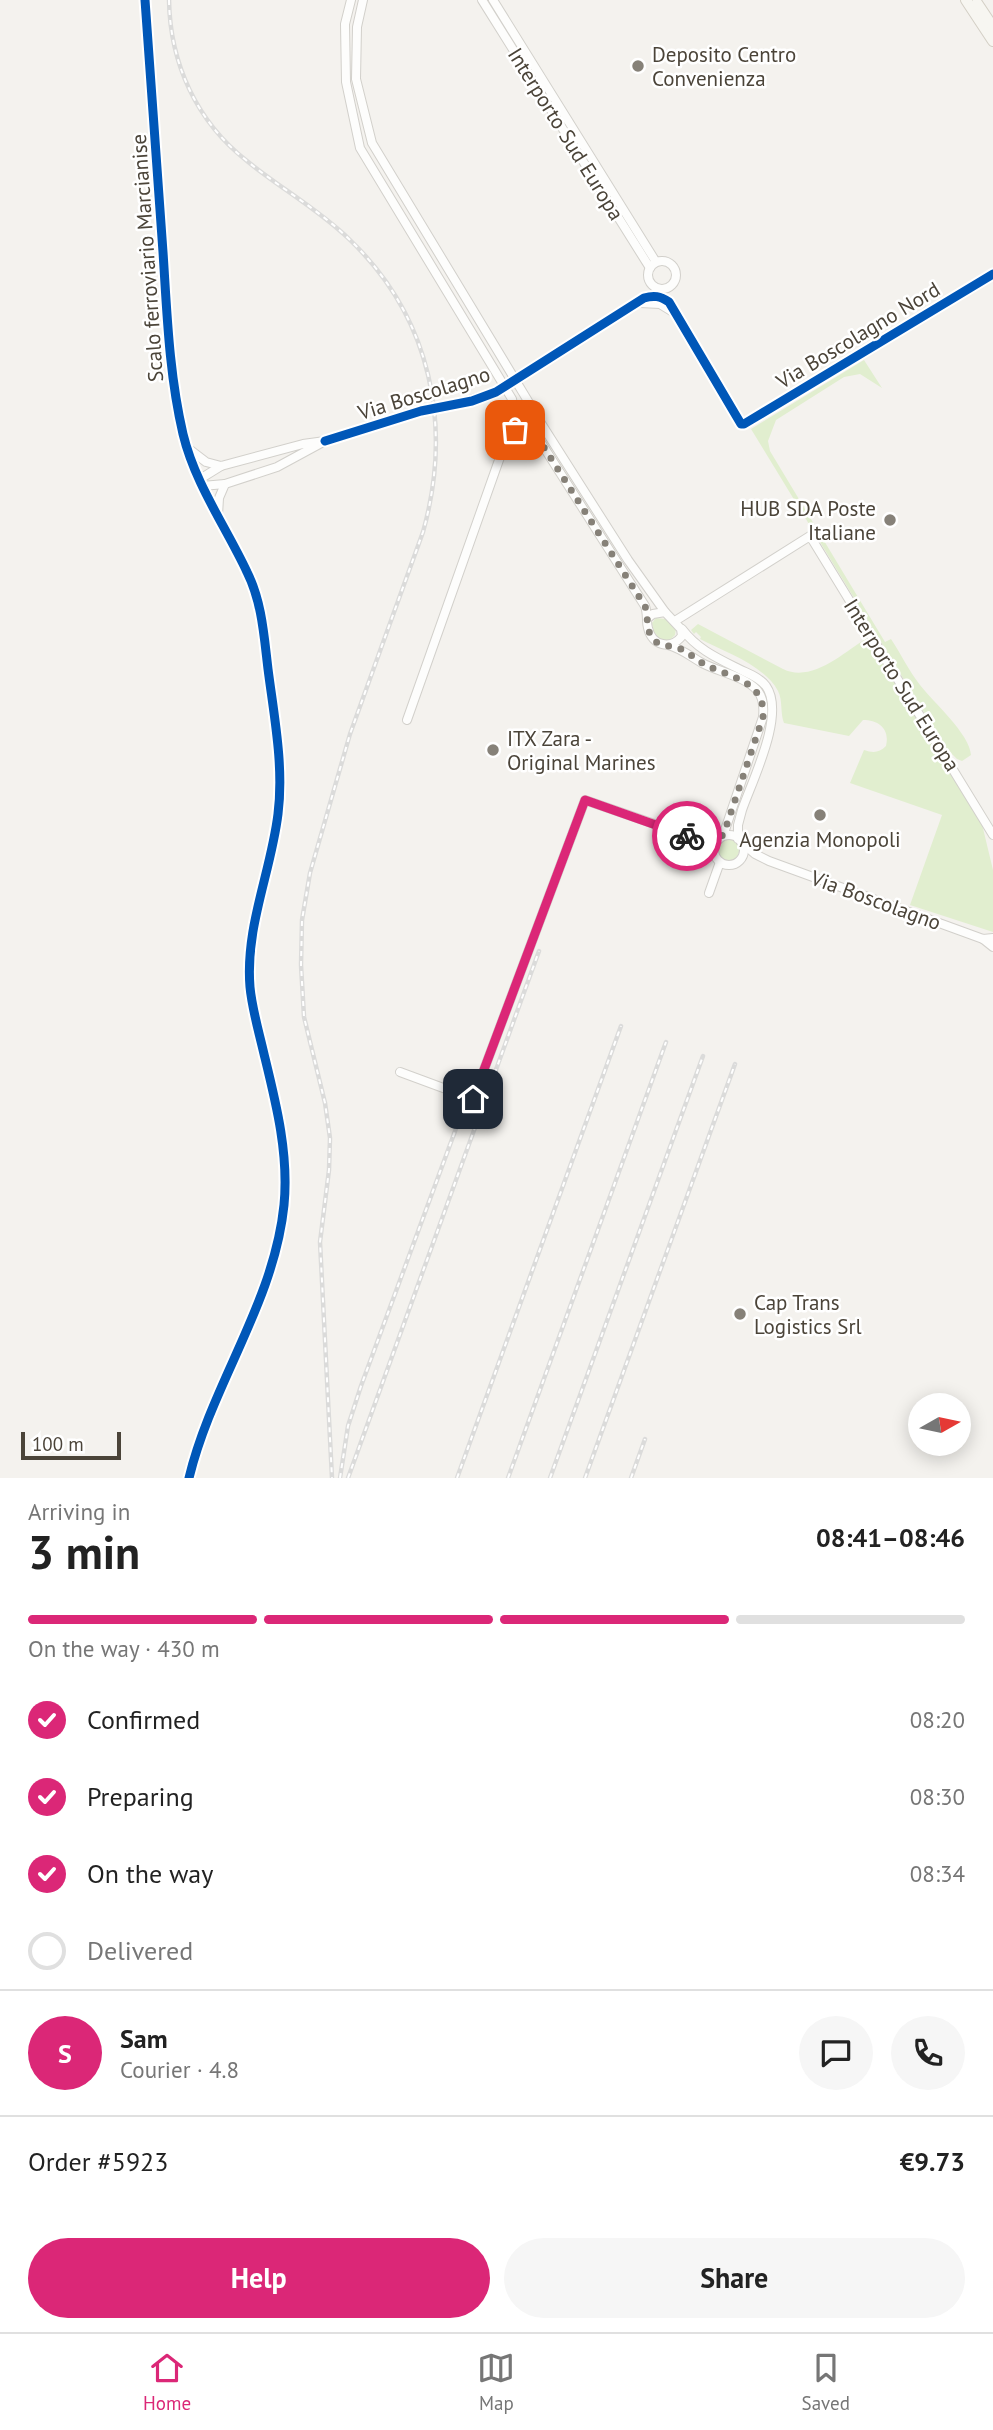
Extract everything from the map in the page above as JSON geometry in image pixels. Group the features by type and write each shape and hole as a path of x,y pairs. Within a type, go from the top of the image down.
{"main road":[{"path":"966,0 993,41"},
{"path":"974,0 993,27"}],"street":[{"name":"Scalo ferroviario Marcianise","path":"145,0 177,408 184,440 201,483 248,574 260,610 278,754 278,818 258,900 250,972 256,1021 280,1125 285,1188 279,1240 269,1277 200,1438 189,1478"},
{"name":"Via Boscolagno","path":"351,0 345,24 346,82 360,148 512,399 517,424 538,438 645,606 651,637 661,645 682,649 703,663 736,677 757,690 761,699 763,717 724,833 717,842"},
{"name":"Via Boscolagno","path":"363,0 357,27 356,79 372,143 537,417 628,560 665,612 694,643 759,679 767,687 772,699 772,722 737,825 744,852 736,863"},
{"name":"Interporto Sud Europa","path":"482,0 653,265 493,0"},
{"name":"Via Boscolagno Nord","path":"673,312 741,424 771,409 993,274"},
{"name":"Via Boscolagno","path":"201,483 221,466 325,441 422,411 493,393 637,303 660,304 673,312"},
{"path":"407,720 514,415 522,406 531,406"},
{"path":"505,443 512,432 531,427 537,417"},
{"path":"184,440 199,457 221,466"},
{"name":"Via Boscolagno","path":"201,483 225,484 288,461 325,441"},
{"path":"284,449 280,458 288,461"},
{"path":"218,518 219,498 225,484"},
{"name":"Interporto Sud Europa","path":"678,625 810,536 993,835"},
{"path":"648,618 653,614 665,612"},
{"path":"668,645 682,636 678,625"},
{"path":"400,1072 473,1099 585,800 717,842"},
{"path":"709,893 720,862 714,852 717,842 729,835 740,841"},
{"name":"Via Boscolagno","path":"740,841 769,861 983,939 993,947"},
{"name":"Via Boscolagno","path":"720,862 727,865 757,860 769,861"},
{"name":"Via Boscolagno","path":"983,939 993,938"}],"green space":[{"path":"864,360 882,388 860,374 844,377 776,420 768,441 770,451 885,642 891,639 920,685 964,738 971,755 962,761 945,747 751,429"},
{"path":"656,618 666,619 676,629 670,640 661,640 654,632 652,623"},
{"path":"698,624 783,669 794,672 805,672 827,664 867,638 981,820 993,870 993,932 910,905 942,815 850,783 864,750 876,752 886,746 885,730 874,722 863,720 849,736 784,723 780,695 772,682 743,660 700,639 696,632 694,634 691,630"},
{"path":"728,839 738,846 739,850 732,860 728,861 718,854 717,850 724,840"}],"railway":[{"path":"169,0 171,24 181,69 201,110 229,146 337,228 377,270 399,303 416,338 428,375 434,413 436,452 432,492 423,532 350,734 310,873 302,920 304,1017 325,1103 330,1138 320,1242 332,1478"},
{"path":"348,1478 539,951"},
{"path":"457,1478 621,1026"},
{"path":"508,1478 666,1042"},
{"path":"550,1478 703,1056"},
{"path":"585,1478 735,1064"},
{"path":"340,1478 348,1426 361,1386 461,1115"},
{"path":"631,1478 645,1439"}],"cycle path":[{"path":"145,0 167,321 178,411 195,470 256,595 264,632 280,778 275,836 255,921 249,965 252,1004 280,1129 285,1167 284,1205 268,1276 212,1409 189,1478"},
{"path":"325,441 421,411 472,401 496,392 644,298 654,296 669,302 741,424 744,424 993,274"}],"way so far":[{"path":"515,430 523,428 538,438 645,606 651,637 661,645 682,649 703,663 736,677 757,690 761,699 763,717 724,833 715,845 687,836"}],"place":[{"name":"Deposito Centro Convenienza","path":"638,66"},
{"name":"HUB SDA Poste Italiane","path":"890,520"},
{"name":"ITX Zara - Original Marines","path":"493,750"},
{"name":"Agenzia Monopoli","path":"820,815"},
{"name":"Cap Trans Logistics Srl","path":"740,1314"}],"route":[{"path":"473,1099 585,800 687,836"}]}
